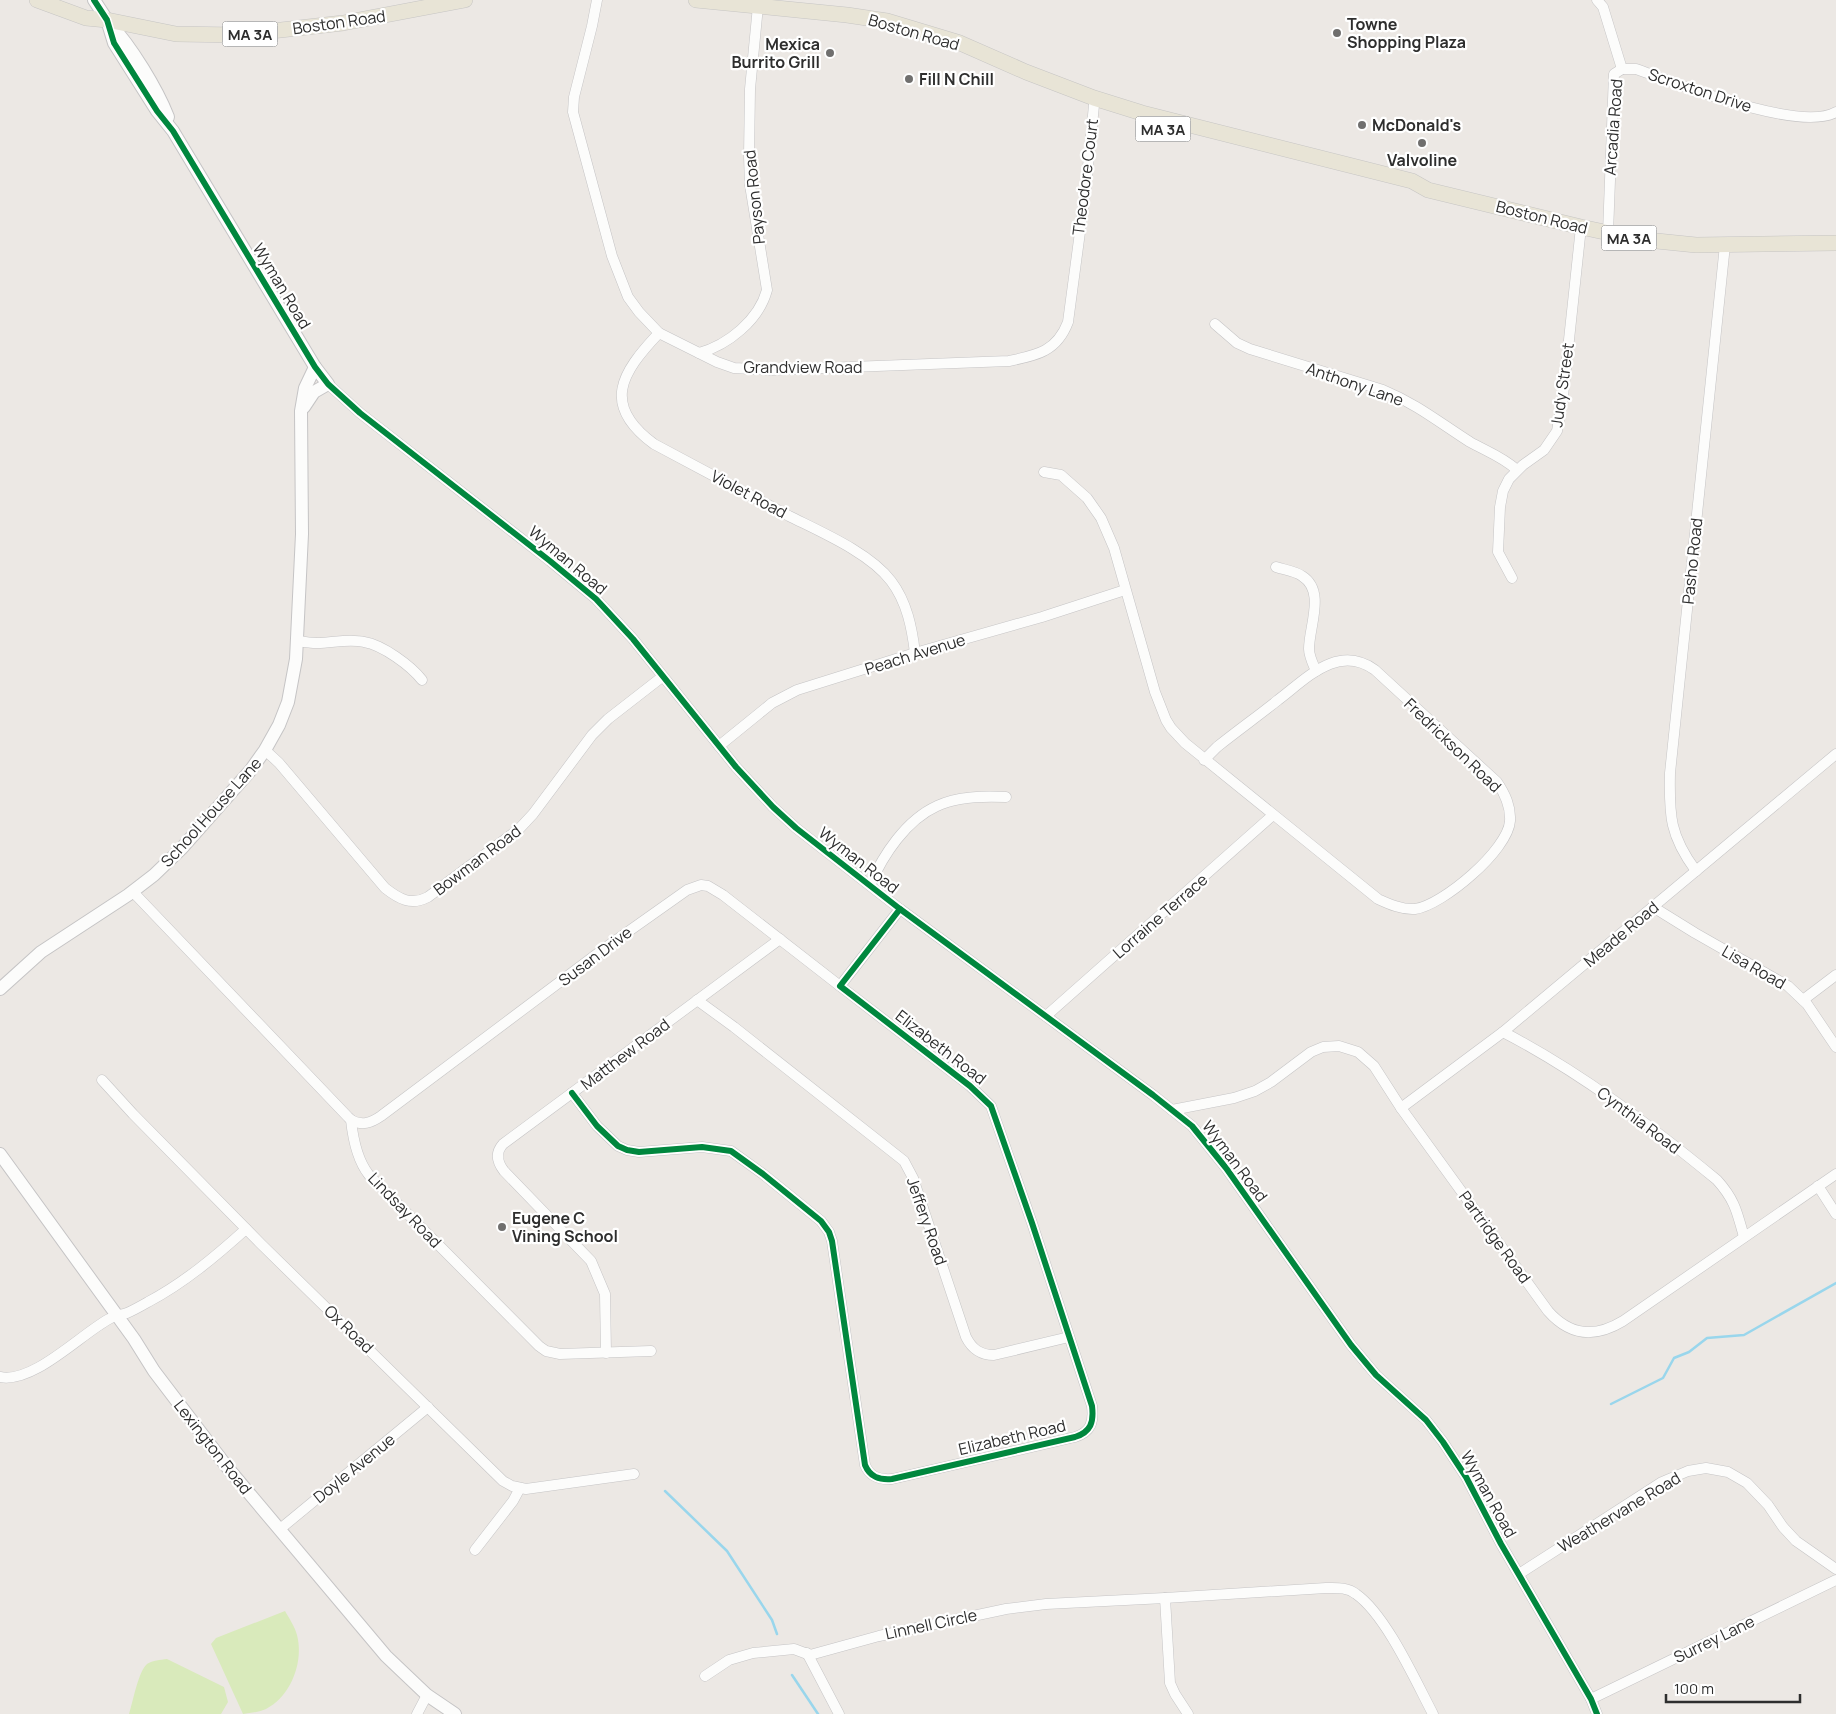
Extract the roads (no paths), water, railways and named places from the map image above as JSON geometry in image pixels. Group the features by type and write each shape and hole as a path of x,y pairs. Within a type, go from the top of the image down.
{"main road":[{"name":"Boston Road","path":"37,0 86,18 106,20 176,34 236,35 343,23 465,0"},
{"name":"Boston Road","path":"696,0 842,14 888,21 960,43 1038,77 1094,98 1142,113 1412,181 1428,190"},
{"name":"Boston Road","path":"1038,77 1060,90 1094,105 1158,128 1412,190 1428,190 1608,233 1673,243 1725,245 1836,243"}],"street":[{"name":"Wyman Road","path":"94,0 106,20 114,43 157,111 174,131 315,367 328,384 360,413 596,599 633,639 736,767 773,807 796,828 900,909 1192,1126 1208,1145 1351,1345 1376,1375 1426,1420 1443,1442 1466,1477 1501,1544 1591,1699 1597,1714"},
{"name":"Grandview Road","path":"597,0 574,97 574,117 612,256 628,297 639,312 660,333 717,362 734,368 763,370 1009,361 1034,356 1058,341 1066,328 1072,299 1077,248"},
{"name":"Arcadia Road","path":"1597,0 1603,7 1622,69 1614,74 1608,233"},
{"name":"Payson Road","path":"699,353 724,343 743,326 757,312 767,290 750,185 749,156 751,80 758,6"},
{"name":"Scroxton Drive","path":"1622,69 1636,69 1724,101 1783,114 1817,118 1829,116 1836,112"},
{"name":"Theodore Court","path":"1077,248 1094,105"},
{"name":"Judy Street","path":"1512,578 1500,556 1498,545 1498,528 1503,491 1517,470 1547,446 1557,431 1581,227"},
{"name":"Pasho Road","path":"1696,871 1686,857 1673,830 1670,809 1670,774 1725,245"},
{"name":"Anthony Lane","path":"1215,324 1236,343 1250,349 1397,396 1507,462 1517,470"},
{"name":"Violet Road","path":"660,333 629,368 622,389 621,400 623,409 634,428 654,444 872,562 892,582 901,598 912,633 914,653"},
{"name":"School House Lane","path":"0,989 41,952 133,892 181,849 250,771 279,725 288,702 298,641 302,534 301,411 305,388 315,367"},
{"path":"301,411 314,392 328,384"},
{"name":"Fredrickson Road","path":"1044,472 1061,475 1087,498 1101,518 1114,548 1161,711 1177,736 1204,760 1273,816 1378,899 1396,906 1412,909 1423,908 1438,900 1479,867 1506,836 1510,822 1505,794 1496,782 1364,662 1354,660 1332,663 1316,671 1217,747 1204,760"},
{"path":"1276,567 1301,575 1310,583 1313,590 1315,603 1309,647 1316,671"},
{"name":"Peach Avenue","path":"719,746 772,703 797,690 1125,590"},
{"path":"298,641 317,643 365,642 386,651 415,670 422,680"},
{"name":"Bowman Road","path":"265,750 279,763 385,888 402,900 416,902 428,898 519,829 533,814 592,735 608,719 662,677"},
{"name":"Meade Road","path":"1401,1108 1503,1032 1836,754"},
{"path":"870,885 877,867 898,839 926,812 952,801 988,796 1006,797"},
{"name":"Lorraine Terrace","path":"1046,1016 1273,816"},
{"name":"Susan Drive","path":"351,1120 361,1124 372,1122 381,1116 605,948 688,890 701,886 713,889 840,986"},
{"path":"133,892 351,1120"},
{"name":"Lisa Road","path":"1653,907 1788,986 1804,1000 1836,1047"},
{"path":"840,986 900,909"},
{"name":"Matthew Road","path":"606,1353 604,1294 591,1261 504,1171 498,1158 498,1150 503,1144 780,939"},
{"path":"1804,1000 1836,975"},
{"name":"Elizabeth Road","path":"572,1093 597,1126 618,1146 639,1152 702,1147 731,1151 784,1190 821,1221 829,1232 832,1241 865,1465 867,1470 876,1478 892,1479 1075,1437 1087,1432 1094,1416 1092,1406 991,1106 970,1086 840,986"},
{"name":"Jeffery Road","path":"697,1000 904,1161 913,1178 966,1337 975,1350 987,1355 994,1355 1069,1337"},
{"name":"Cynthia Road","path":"1503,1032 1529,1045 1614,1101 1717,1180 1729,1194 1736,1208 1744,1237"},
{"name":"Partridge Road","path":"1172,1110 1244,1096 1271,1082 1311,1052 1331,1046 1349,1048 1366,1058 1380,1074 1401,1108 1548,1311 1562,1324 1572,1329 1590,1332 1611,1328 1836,1174"},
{"name":"Ox Road","path":"102,1080 132,1114 246,1229 503,1481 520,1488"},
{"name":"Lindsay Road","path":"351,1120 357,1153 369,1175 539,1346 546,1351 560,1354 651,1351"},
{"name":"Lexington Road","path":"0,1154 117,1316 154,1371 227,1467 386,1656 427,1695 455,1714"},
{"path":"1818,1186 1836,1214"},
{"path":"0,1377 17,1377 28,1373 110,1318 127,1313 150,1301 220,1253 246,1229"},
{"name":"Doyle Avenue","path":"280,1529 428,1407"},
{"name":"Weathervane Road","path":"1519,1574 1662,1482 1688,1471 1706,1468 1728,1472 1747,1483 1768,1505 1783,1527 1796,1541 1836,1570"},
{"path":"475,1550 513,1501 520,1488 526,1489 634,1474"},
{"name":"Surrey Lane","path":"1591,1699 1836,1580"},
{"name":"Linnell Circle","path":"705,1676 729,1660 753,1654 782,1649 794,1649 810,1655 818,1654 878,1636 1006,1609 1046,1604 1326,1588 1346,1589 1356,1594 1373,1610 1394,1642 1433,1714"},
{"path":"1165,1598 1170,1683 1188,1714"},
{"path":"806,1653 838,1714"},
{"path":"417,1714 427,1695"}],"waterway":[{"path":"1611,1404 1663,1378 1674,1358 1689,1352 1707,1338 1744,1335 1836,1283"},
{"path":"665,1491 727,1551 772,1620 777,1634"},
{"path":"792,1675 818,1714"}],"place":[{"name":"Towne Shopping Plaza","path":"1337,33"},
{"name":"Mexica Burrito Grill","path":"830,53"},
{"name":"Fill N Chill","path":"909,79"},
{"name":"McDonald's","path":"1362,125"},
{"name":"Valvoline","path":"1422,143"},
{"name":"Eugene C Vining School","path":"502,1227"}]}
